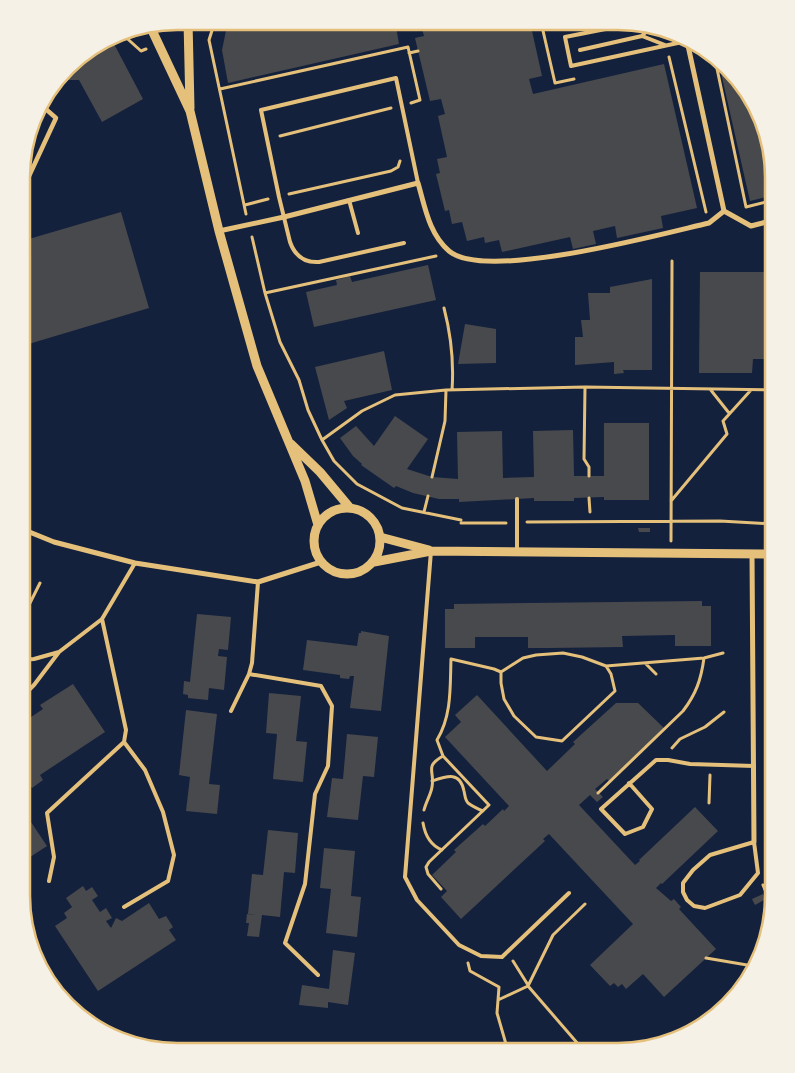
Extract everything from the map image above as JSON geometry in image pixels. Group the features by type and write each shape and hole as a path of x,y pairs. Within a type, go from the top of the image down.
{"street":[{"path":"188,30 190,111"},
{"path":"153,32 190,111 219,231 257,366 304,481 318,525"},
{"path":"689,48 724,211 751,226 765,222"},
{"path":"30,174 56,118 46,110"},
{"path":"219,231 418,183 428,221 436,238 450,252 468,259 496,262 573,254 708,223 724,211"},
{"path":"286,440 320,472 350,508"},
{"path":"350,508 361,511 370,517 377,526 380,546 374,562 366,569 347,575 328,569 321,562 316,554 314,534 324,517 333,511 350,508"},
{"path":"30,532 54,542 135,563 258,582 321,562"},
{"path":"380,537 431,551"},
{"path":"374,562 431,551 765,554"},
{"path":"752,554 754,842"}],"lane":[{"path":"600,30 565,37 572,66 679,43"},
{"path":"642,36 645,33"},
{"path":"580,50 642,36 667,46"},
{"path":"404,243 319,262 307,262 300,257 292,248 279,197 261,110 396,78 418,183"},
{"path":"349,200 358,233"},
{"path":"517,499 517,551"},
{"path":"431,551 404,877 417,900 459,945 481,956 502,957 569,893"},
{"path":"30,689 59,652 102,619 135,563"},
{"path":"231,711 252,663 258,582"},
{"path":"49,881 54,857 47,813 124,742 126,730 102,619"},
{"path":"30,659 59,652"},
{"path":"248,674 321,686 332,706 328,766 315,794 305,884 285,943 318,975"},
{"path":"124,742 145,770 164,812 174,855 168,881 124,908"},
{"path":"629,783 652,809 643,827 625,834 601,808 629,783 656,760 690,764 754,766"},
{"path":"754,842 758,873 740,894 705,908 694,906 687,900 683,892 683,883 693,870 710,854 754,842"}],"path":[{"path":"212,30 209,40 249,225 265,293 280,342 299,380 308,410 322,440 334,461 356,484 402,508 461,522 750,521 765,523"},
{"path":"128,39 141,51"},
{"path":"667,46 708,223"},
{"path":"220,89 408,47 420,100 280,136"},
{"path":"410,53 418,51"},
{"path":"717,68 746,207 765,202"},
{"path":"389,109 391,116"},
{"path":"245,205 391,171 398,166 400,156"},
{"path":"265,293 450,252"},
{"path":"671,553 672,261"},
{"path":"444,308 450,334 453,368 452,390"},
{"path":"322,440 362,411 395,395 446,390 585,387 765,390"},
{"path":"585,387 584,459 589,467 589,476"},
{"path":"710,389 729,413"},
{"path":"432,477 445,421 446,390"},
{"path":"671,502 727,434 723,421 751,390"},
{"path":"424,512 428,496"},
{"path":"589,498 590,512"},
{"path":"30,603 40,583"},
{"path":"501,672 523,658 536,655 563,653 582,657 606,666 704,658 723,653"},
{"path":"598,792 683,711 694,696 700,681 704,658"},
{"path":"441,889 428,874 426,867 489,805 443,756 437,740 446,722 449,706 451,659 501,672"},
{"path":"645,663 656,674"},
{"path":"501,672 504,699 514,716 536,737 562,741 615,691 611,674 606,666"},
{"path":"668,760 674,746 680,739 705,727 724,712"},
{"path":"442,850 433,846 423,826 422,817 432,786 431,766 435,760 443,756"},
{"path":"709,803 710,765"},
{"path":"432,781 448,776 459,779 468,803 482,811"},
{"path":"460,782 464,778"},
{"path":"758,873 765,889"},
{"path":"498,1000 528,986 553,934 584,904"},
{"path":"507,952 528,986 578,1043"},
{"path":"706,958 748,965"},
{"path":"470,971 499,987 497,1013 506,1043"}],"building":[{"path":"226,30 397,30 399,44 228,83 222,50"},
{"path":"422,30 532,30 542,76 529,79 533,94 664,64 697,208 661,216 663,228 617,238 615,226 593,231 596,244 573,249 570,237 502,252 499,240 485,243 484,237 467,241 462,222 452,224 449,210 445,211 436,174 440,173 437,159 447,157 438,116 445,114 441,99 430,101 415,38 424,36"},
{"path":"114,44 143,99 102,122 79,80 67,80 80,66"},
{"path":"721,72 740,95 750,112 762,148 765,167 765,197 750,201"},
{"path":"121,212 149,308 30,344 30,239"},
{"path":"428,265 436,300 314,327 306,292 337,285 336,280 350,276 352,282"},
{"path":"700,272 765,272 765,359 753,359 752,373 699,373"},
{"path":"652,279 652,370 623,370 624,373 614,374 614,362 575,365 575,337 583,337 581,320 590,320 588,293 610,293 610,287"},
{"path":"465,324 496,329 496,363 458,364"},
{"path":"384,351 392,390 344,401 347,408 329,420 315,367"},
{"path":"395,416 428,439 407,469 432,477 458,479 457,432 502,431 503,478 534,477 533,431 573,430 574,476 604,476 604,423 649,423 649,500 604,500 604,497 574,498 574,501 534,501 534,498 459,502 459,499 439,499 413,493 396,486 394,488 361,465 340,438 356,426 374,446"},
{"path":"638,528 650,528 650,532 639,532"},
{"path":"702,601 702,606 711,606 711,646 675,646 675,635 622,636 623,647 549,648 528,648 528,637 475,637 475,648 445,648 445,609 454,609 454,604"},
{"path":"197,614 231,617 228,650 219,649 218,656 227,657 224,690 209,688 208,700 188,698 188,695 183,694 184,681 190,682"},
{"path":"361,631 389,636 381,711 350,708 354,676 350,676 349,679 340,678 340,675 303,670 307,640 357,646"},
{"path":"73,684 105,732 40,775 43,780 32,788 30,786 30,718 43,709 40,705"},
{"path":"269,693 301,696 296,741 307,742 303,782 273,779 277,734 266,733"},
{"path":"477,695 547,771 575,744 573,742 616,703 638,703 665,729 609,781 607,779 595,789 603,797 597,802 590,795 579,805 635,865 695,807 718,831 656,888 671,901 674,899 681,907 679,909 716,949 664,997 643,974 626,989 622,984 618,987 614,983 610,986 590,965 633,924 549,834 543,839 545,841 461,919 441,897 447,891 432,875 456,852 454,850 483,824 485,826 503,809 504,811 509,806 445,737 461,722 455,715"},
{"path":"186,710 217,714 209,784 220,785 217,814 186,811 190,777 179,775"},
{"path":"347,734 378,737 374,777 363,776 358,820 327,817 332,778 343,779"},
{"path":"30,820 47,846 30,857"},
{"path":"268,830 298,833 295,873 284,872 280,917 262,915 259,937 247,936 249,923 246,923 247,914 255,915 248,914 252,874 263,875"},
{"path":"324,848 355,851 351,896 361,897 357,937 326,933 331,889 320,888"},
{"path":"83,886 86,891 92,887 98,896 92,900 100,912 106,908 112,918 106,921 111,928 116,918 122,921 149,903 159,919 166,916 173,927 169,930 176,940 98,991 55,926 67,918 64,913 72,907 66,898"},
{"path":"763,894 765,897 765,900 755,905 752,899"},
{"path":"333,950 355,953 348,1005 328,1002 328,1008 299,1005 302,985 329,989"}]}
